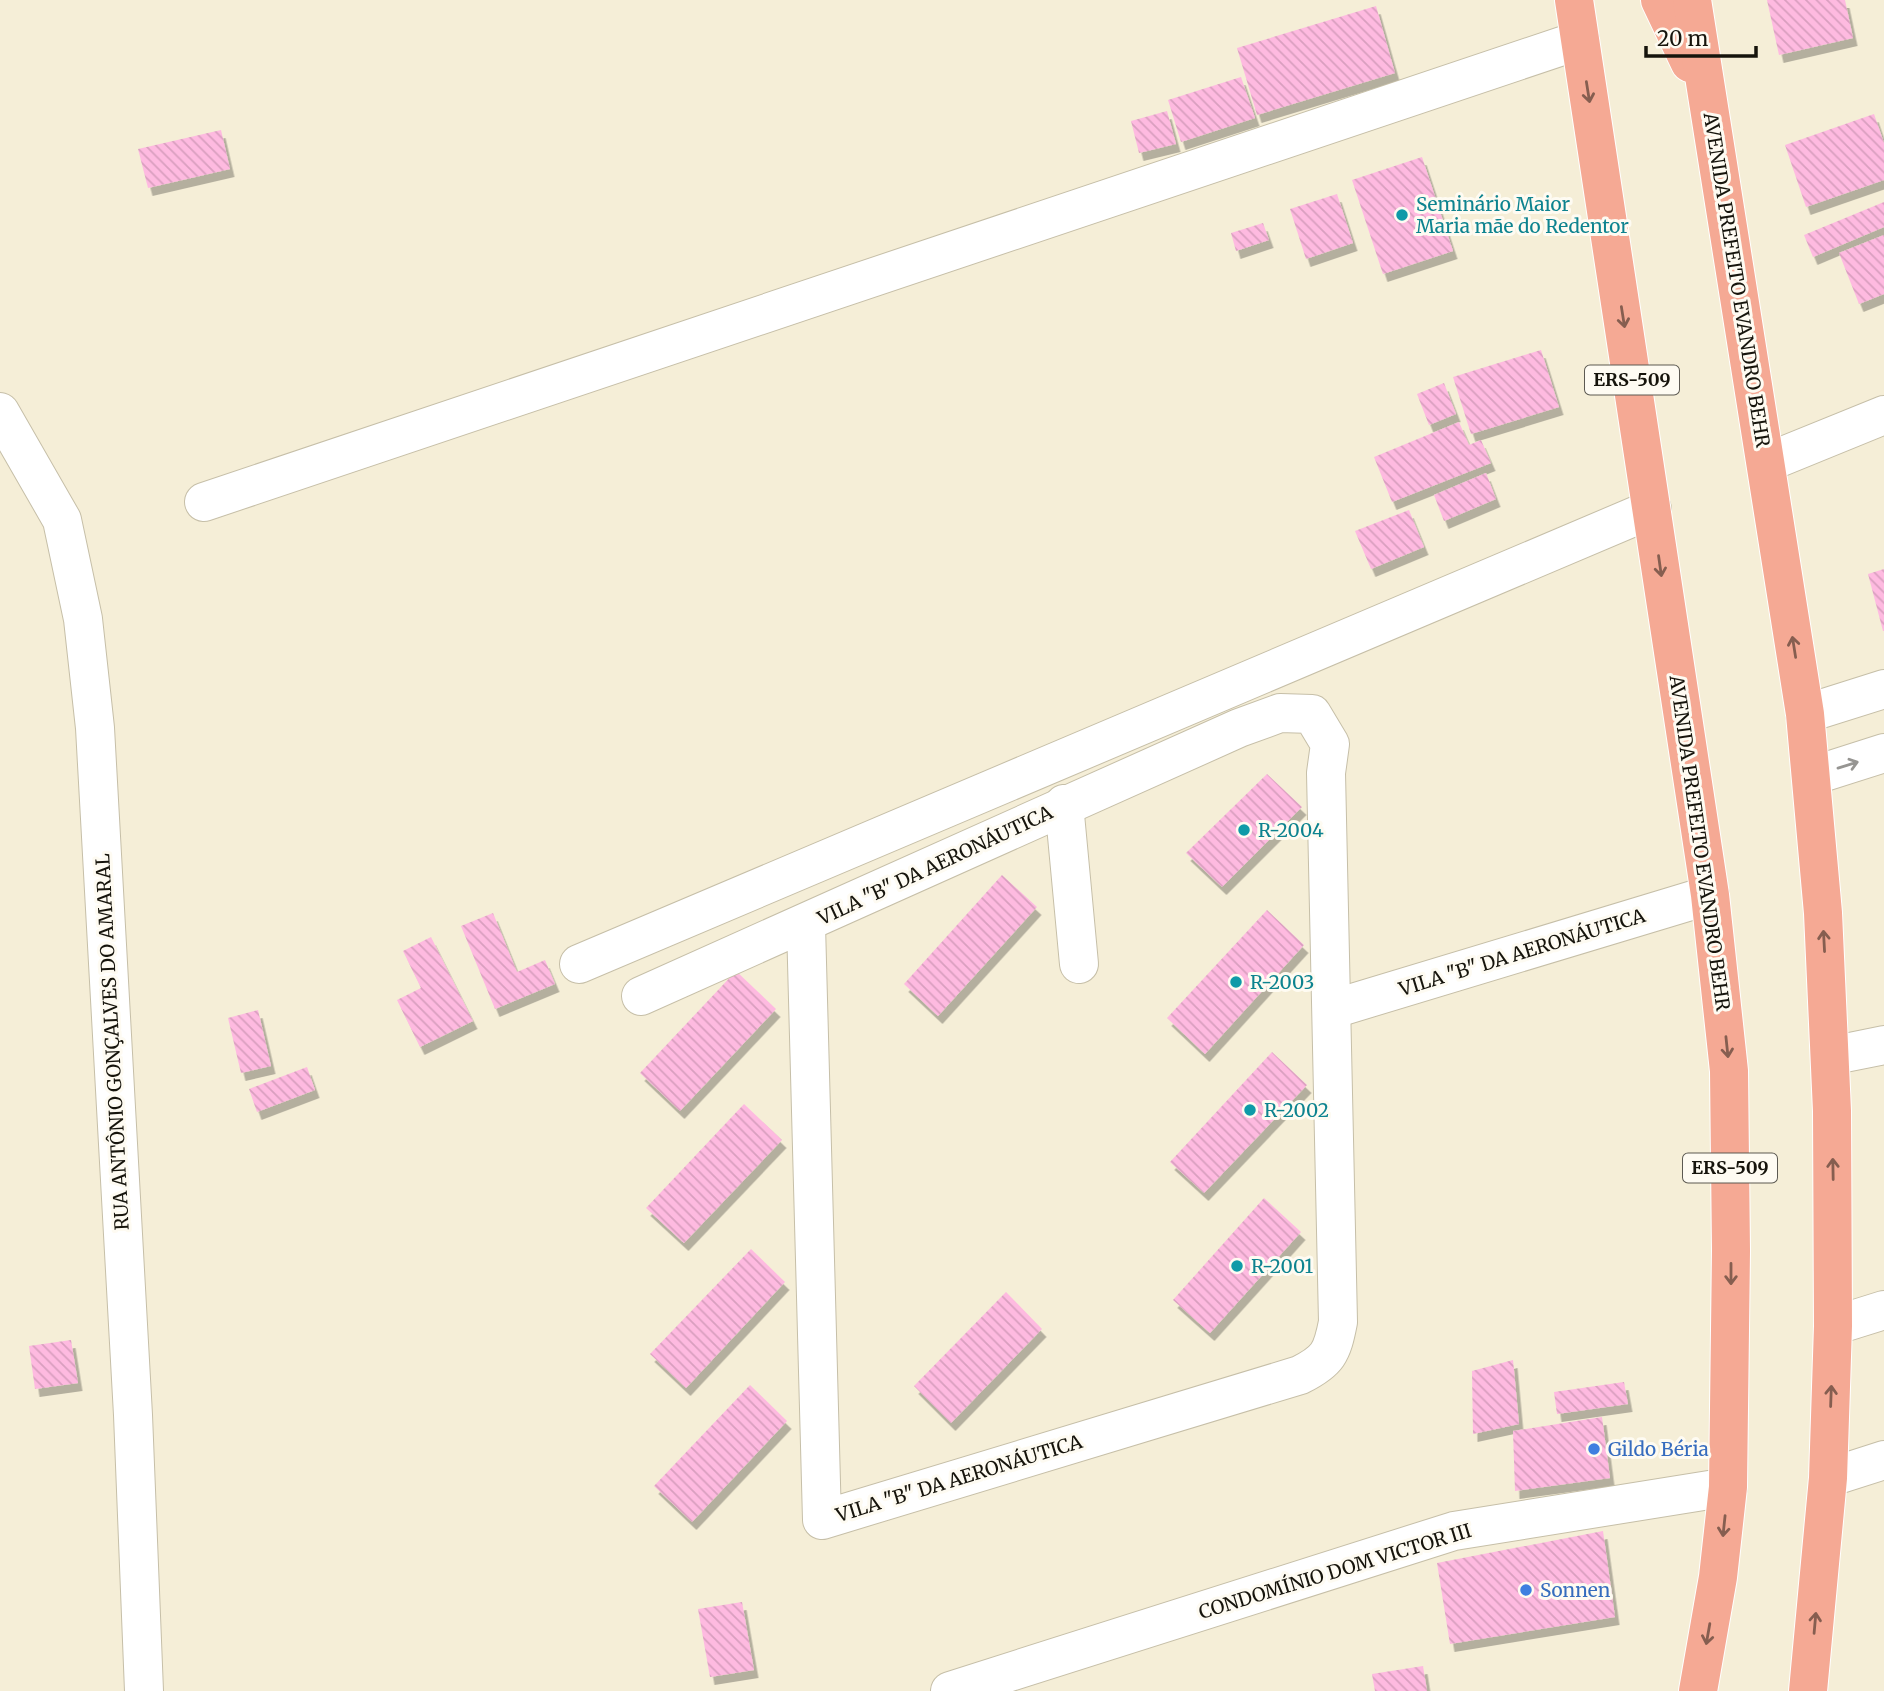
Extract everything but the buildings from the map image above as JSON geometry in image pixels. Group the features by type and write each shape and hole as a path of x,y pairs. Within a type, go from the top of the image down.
{"highway":[{"name":"AVENIDA PREFEITO EVANDRO BEHR","path":"1574,0 1710,895 1729,1071 1731,1251 1728,1487 1718,1577 1698,1691"},
{"path":"1660,0 1709,103"},
{"name":"AVENIDA PREFEITO EVANDRO BEHR","path":"1692,0 1805,714 1812,776 1830,1056 1833,1326 1828,1478 1808,1691"}],"street":[{"path":"204,502 1580,40"},
{"name":"RUA ANTÔNIO GONÇALVES DO AMARAL","path":"0,412 62,520 83,619 95,741 133,1401 144,1691"},
{"path":"1766,463 1884,415"},
{"path":"579,964 1652,509"},
{"path":"1805,714 1884,689"},
{"name":"VILA \"B\" DA AERONÁUTICA","path":"641,996 806,925 1064,804 1239,728 1280,713 1312,714 1330,744 1326,773 1338,1322 1333,1348 1320,1365 1300,1375 822,1520 806,925"},
{"path":"1812,776 1884,753"},
{"name":"VILA \"B\" DA AERONÁUTICA","path":"1064,804 1079,964"},
{"name":"VILA \"B\" DA AERONÁUTICA","path":"1333,1009 1710,895"},
{"path":"1830,1056 1884,1045"},
{"path":"1833,1326 1884,1310"},
{"path":"1828,1478 1884,1460"},
{"name":"CONDOMÍNIO DOM VICTOR III","path":"950,1691 1454,1531 1728,1487"}],"place":[{"name":"Seminário Maior Maria mãe do Redentor","path":"1402,215"},
{"name":"R-2004","path":"1244,830"},
{"name":"R-2003","path":"1236,982"},
{"name":"R-2002","path":"1250,1110"},
{"name":"R-2001","path":"1237,1266"},
{"name":"Gildo Béria","path":"1594,1449"},
{"name":"Sonnen","path":"1526,1590"}]}
